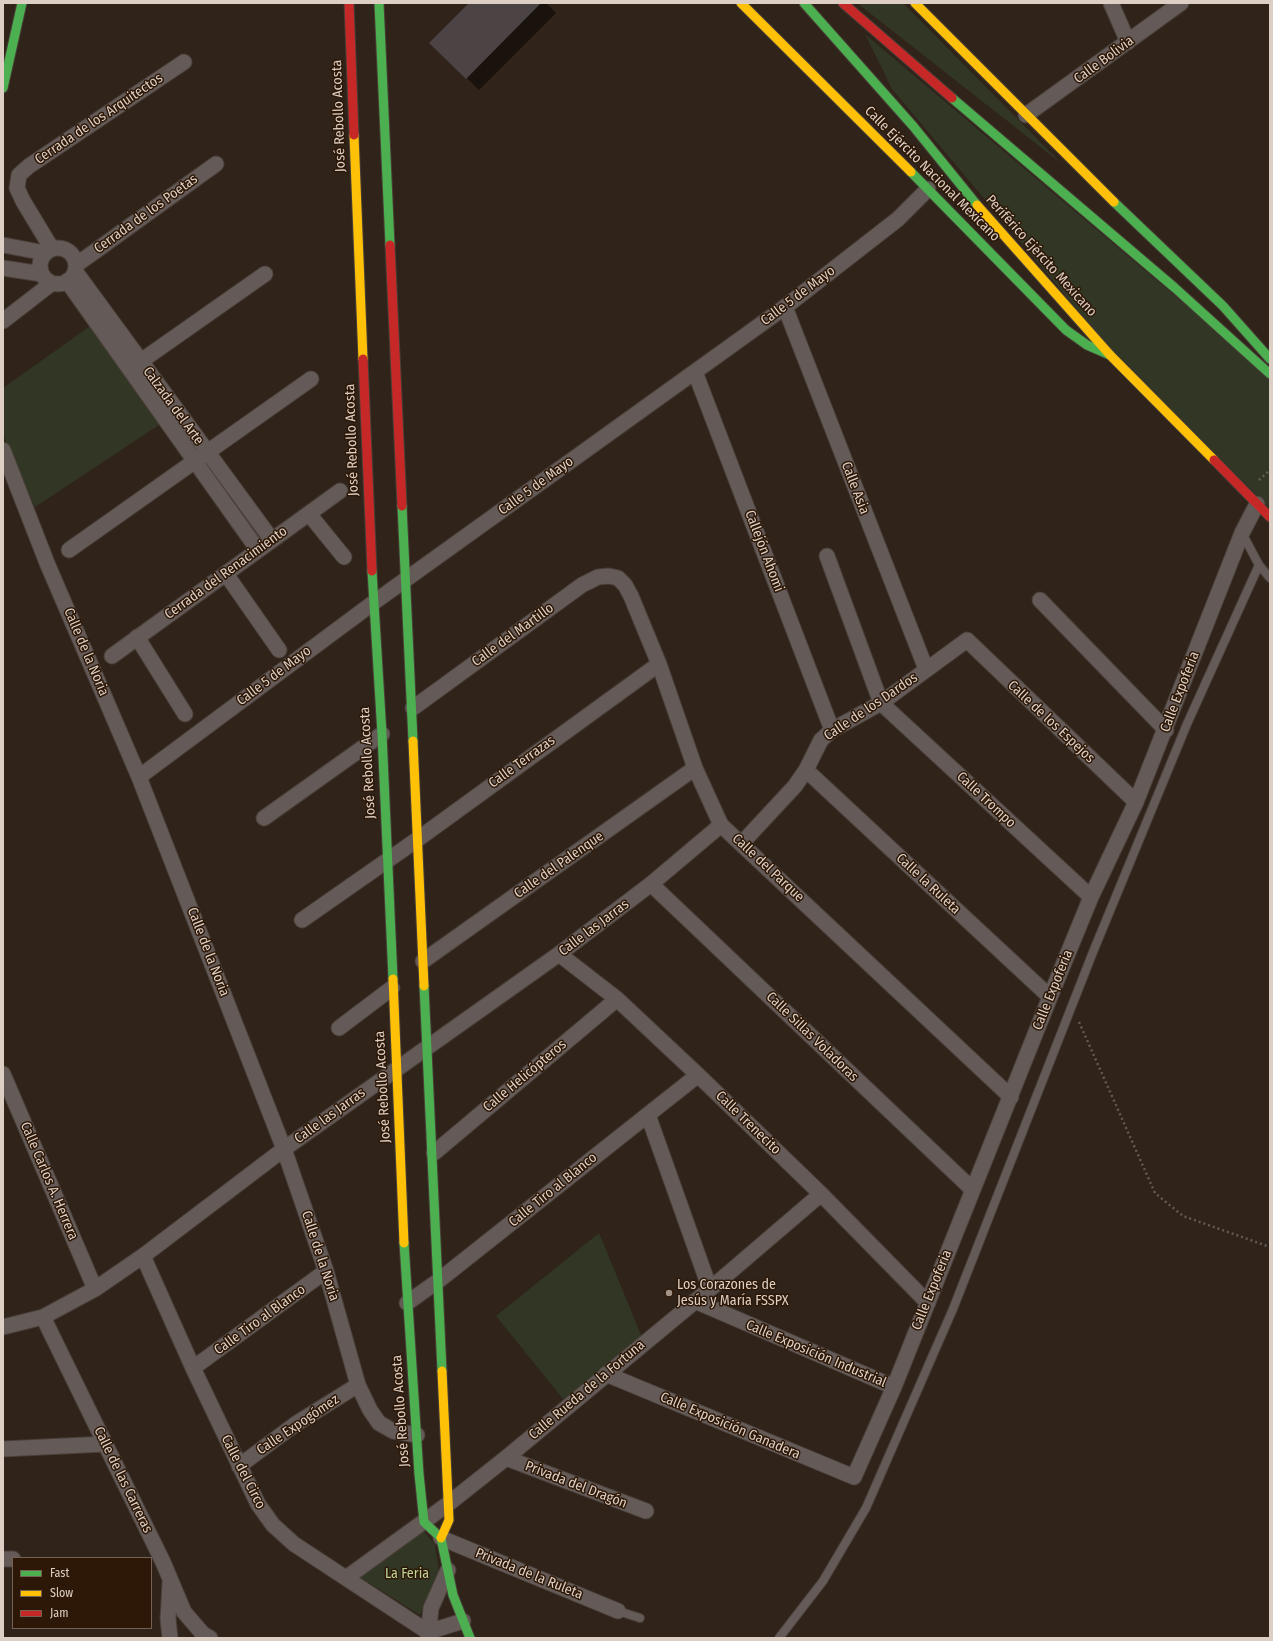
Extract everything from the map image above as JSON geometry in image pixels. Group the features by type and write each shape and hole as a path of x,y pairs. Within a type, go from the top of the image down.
{"main road":[{"path":"3,88 22,3"},
{"name":"José Rebollo Acosta","path":"349,3 363,290 373,603 382,734 392,988 408,1303 424,1522"},
{"path":"379,3 413,708 423,962 434,1153 438,1281 449,1520 441,1538"},
{"name":"Calle Ejército Nacional Mexicano","path":"740,3 928,189 1066,330 1087,345 1110,355"},
{"name":"Periférico Ejército Mexicano","path":"804,3 913,126 962,187 1110,355 1270,517"},
{"path":"843,3 890,46 1175,288 1270,374"},
{"path":"915,3 1154,242 1223,306 1270,359"},
{"path":"380,289 393,288"},
{"path":"424,1522 441,1538 453,1594 462,1621 470,1638"}],"street":[{"path":"1111,3 1128,42"},
{"name":"Calle Bolivia","path":"1026,115 1181,3"},
{"name":"Cerrada de los Arquitectos","path":"49,251 23,201 18,188 17,180 19,176 29,166 184,62"},
{"name":"Cerrada de los Poetas","path":"73,272 216,164"},
{"name":"Calle 5 de Mayo","path":"140,777 373,603 785,307 898,219 928,189"},
{"path":"3,245 49,251 60,248 68,251 73,257 73,272 60,284 47,279 8,269 18,248"},
{"path":"47,279 40,266 41,259 49,251"},
{"name":"Calzada del Arte","path":"73,272 135,365 195,462 258,550"},
{"path":"135,365 265,274"},
{"path":"3,321 47,279"},
{"name":"Calle Asia","path":"785,307 926,669"},
{"name":"Calzada del Arte","path":"135,365 208,453 272,540"},
{"name":"Callejón Ahomi","path":"695,372 832,730"},
{"path":"69,550 311,379"},
{"name":"Calle de la Noria","path":"3,450 47,563 140,777 284,1148 326,1271 358,1385 370,1410 380,1423 393,1431 417,1435"},
{"name":"Cerrada del Renacimiento","path":"112,656 340,491"},
{"name":"Calle Expoferia","path":"854,1477 894,1387 972,1189 1011,1097 1091,897 1136,802 1166,730 1242,533 1257,504"},
{"path":"308,514 344,558"},
{"path":"827,556 881,703"},
{"path":"226,574 279,650"},
{"name":"Calle del Martillo","path":"413,708 582,585 598,577 609,576 618,578"},
{"name":"Calle del Parque","path":"618,578 625,585 632,596 659,664 696,768 722,825 1011,1097"},
{"path":"1040,600 1166,730"},
{"path":"137,637 185,714"},
{"name":"Calle de los Dardos","path":"742,843 765,820 806,770 822,740 832,730 881,703 967,640"},
{"name":"Calle de los Espejos","path":"967,640 1136,802"},
{"name":"Calle Terrazas","path":"302,920 418,839 659,664"},
{"name":"Calle Trompo","path":"881,703 1091,897"},
{"path":"264,818 382,734"},
{"name":"Calle del Palenque","path":"423,962 696,768"},
{"name":"Calle la Ruleta","path":"806,770 1050,997"},
{"name":"Calle las Jarras","path":"3,1327 43,1317 95,1288 143,1256 284,1148 559,954 651,884 722,825"},
{"name":"Calle Sillas Voladoras","path":"651,884 972,1189"},
{"name":"Calle Trenecito","path":"559,954 617,999 698,1075 821,1194 928,1303"},
{"path":"339,1028 392,988"},
{"name":"Calle Helicópteros","path":"434,1153 617,999"},
{"name":"Calle Carlos A. Herrera","path":"3,1074 95,1288"},
{"name":"Calle Tiro al Blanco","path":"408,1303 438,1281 698,1075"},
{"path":"648,1115 710,1289"},
{"name":"Calle Rueda de la Fortuna","path":"346,1578 448,1504 506,1458 695,1302 821,1194"},
{"name":"Calle del Circo","path":"143,1256 239,1466 258,1504 273,1525 294,1544 428,1635"},
{"name":"Calle Tiro al Blanco","path":"193,1368 326,1271"},
{"name":"Calle Exposición Industrial","path":"695,1302 894,1387"},
{"name":"Calle de las Carreras","path":"43,1317 106,1444 157,1562 170,1582 184,1612 203,1634 210,1638"},
{"name":"Calle Exposición Ganadera","path":"606,1374 854,1477"},
{"name":"Calle Expogómez","path":"239,1466 297,1423 358,1385"},
{"path":"3,1449 106,1444"},
{"name":"Privada del Dragón","path":"506,1458 646,1511"},
{"name":"Privada de la Ruleta","path":"441,1538 618,1611"},
{"path":"448,1570 431,1608 428,1635 462,1621"},
{"path":"170,1582 168,1619 170,1638"}],"lane":[{"path":"1242,533 1259,565 1270,578"},
{"path":"779,1638 823,1581 866,1508 953,1309 1072,1006 1187,724 1259,565"},
{"path":"618,1611 640,1618"}],"path":[{"path":"1072,1006 1155,1193 1183,1216 1270,1247"}],"green space":[{"path":"857,3 903,3 1062,164"},
{"path":"865,34 1270,376 1270,508 1112,351 892,89"},
{"path":"93,324 162,423 35,507 3,435 3,388"},
{"path":"599,1233 644,1342 568,1405 496,1316"},
{"name":"La Feria","path":"423,1530 435,1545 439,1571 420,1615 358,1576"}],"building":[{"path":"469,3 541,3 466,79 429,43"}],"traffic: fast":[{"path":"3,88 22,3"},
{"path":"379,3 390,245"},
{"path":"804,3 913,126 977,205"},
{"path":"952,98 1175,288 1270,374"},
{"path":"911,172 1066,330 1087,345 1110,355"},
{"path":"1114,202 1223,306 1270,359"},
{"path":"402,506 413,741"},
{"path":"372,571 382,734 393,979"},
{"path":"424,986 442,1371"},
{"path":"404,1243 419,1474 424,1522 441,1538 453,1595 470,1638"}],"traffic: slow":[{"path":"741,3 911,172"},
{"path":"915,3 1114,202"},
{"path":"354,135 363,359"},
{"path":"977,205 1110,355 1214,460"},
{"path":"413,741 424,986"},
{"path":"393,979 404,1243"},
{"path":"441,1538 449,1520 442,1371"}],"traffic: jam":[{"path":"349,3 354,135"},
{"path":"843,3 952,98"},
{"path":"390,245 402,506"},
{"path":"363,359 372,571"},
{"path":"1214,460 1270,517"}],"place":[{"name":"Los Corazones de Jesús y María FSSPX","path":"669,1293"}]}
